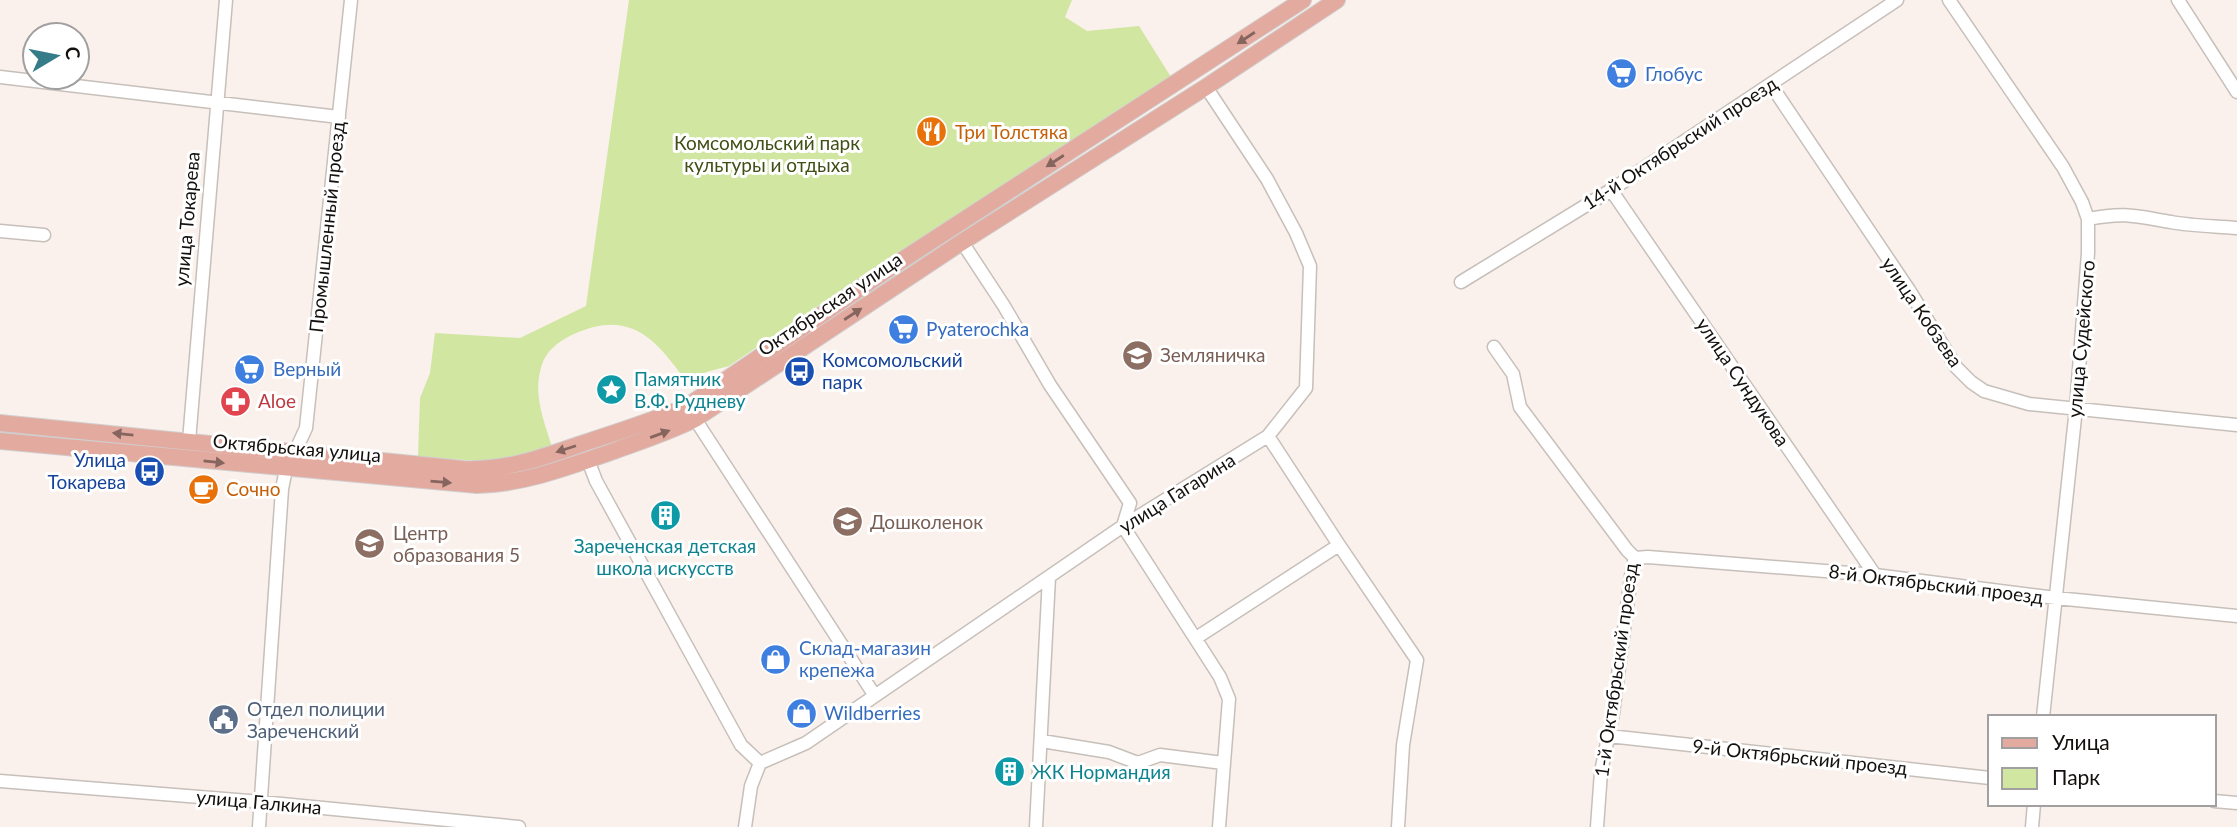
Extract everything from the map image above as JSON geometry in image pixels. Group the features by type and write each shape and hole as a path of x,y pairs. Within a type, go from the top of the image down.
{"main road":[{"name":"Октябрьская улица","path":"0,441 477,485 533,478 588,460 676,429 690,413 895,264 1303,0"},
{"name":"Октябрьская улица","path":"0,423 463,469 497,468 538,458 655,420 690,413 1206,87 1337,0"},
{"path":"188,459 190,441"},
{"path":"286,468 295,452"}],"street":[{"name":"улица Токарева","path":"190,441 226,0"},
{"name":"Промышленный проезд","path":"295,452 306,428 352,0"},
{"name":"14-й Октябрьский проезд","path":"1461,282 1611,190 1897,0"},
{"name":"улица Судейского","path":"1949,0 2063,167 2088,219 2076,408 2043,715"},
{"path":"2178,0 2237,92"},
{"path":"0,77 339,117"},
{"name":"улица Кобзева","path":"1771,85 1909,290 1956,367 1971,382 1984,391 2039,406 2237,425"},
{"name":"улица Гагарина","path":"760,763 806,743 1123,526 1268,436 1306,388 1310,266 1267,179 1206,87"},
{"name":"улица Сундукова","path":"1611,190 1874,575"},
{"path":"2088,219 2136,214 2171,222 2237,228"},
{"path":"0,231 44,235"},
{"path":"962,242 1004,306 1050,385 1130,503 1123,526 1220,677 1229,699 1219,827"},
{"name":"1-й Октябрьский проезд","path":"1494,347 1513,374 1520,407 1627,550 1636,558 1632,569 1609,736 1601,772 1597,827"},
{"path":"690,413 875,696"},
{"path":"1268,436 1417,660 1403,745 1398,827"},
{"path":"588,460 602,493 741,745 760,763 751,786 745,827"},
{"path":"259,827 282,489 286,468"},
{"path":"1196,638 1339,545"},
{"name":"8-й Октябрьский проезд","path":"1636,558 1874,575 2056,598 2237,616"},
{"path":"1036,827 1049,577"},
{"name":"9-й Октябрьский проезд","path":"1609,736 1988,778"},
{"path":"1042,741 1109,752 1138,763 1160,755 1223,763"},
{"name":"улица Галкина","path":"0,782 261,802 519,827"},
{"path":"2216,801 2237,803"},
{"path":"2032,827 2034,806"}],"green space":[{"name":"Комсомольский парк культуры и отдыха","path":"629,0 1072,0 1065,17 1087,31 1139,26 1176,85 893,255 729,366 706,372 688,384 665,354 641,333 612,325 594,327 563,340 553,347 543,362 539,378 539,398 552,447 497,462 418,457 420,398 430,373 435,333 520,338 586,306"}],"place":[{"name":"Глобус","path":"1622,74"},
{"name":"Три Толстяка","path":"932,132"},
{"name":"Pyaterochka","path":"903,329"},
{"name":"Земляничка","path":"1137,355"},
{"name":"Верный","path":"250,369"},
{"name":"Комсомольский парк","path":"799,371"},
{"name":"Памятник В.Ф. Рудневу","path":"611,390"},
{"name":"Aloe","path":"235,401"},
{"name":"Улица Токарева","path":"149,471"},
{"name":"Сочно","path":"203,489"},
{"name":"Зареченская детская школа искусств","path":"665,515"},
{"name":"Дошколенок","path":"847,522"},
{"name":"Центр образования 5","path":"370,544"},
{"name":"Склад-магазин крепежа","path":"776,659"},
{"name":"Wildberries","path":"801,713"},
{"name":"Отдел полиции Зареченский","path":"224,720"},
{"name":"ЖК Нормандия","path":"1009,772"}]}
